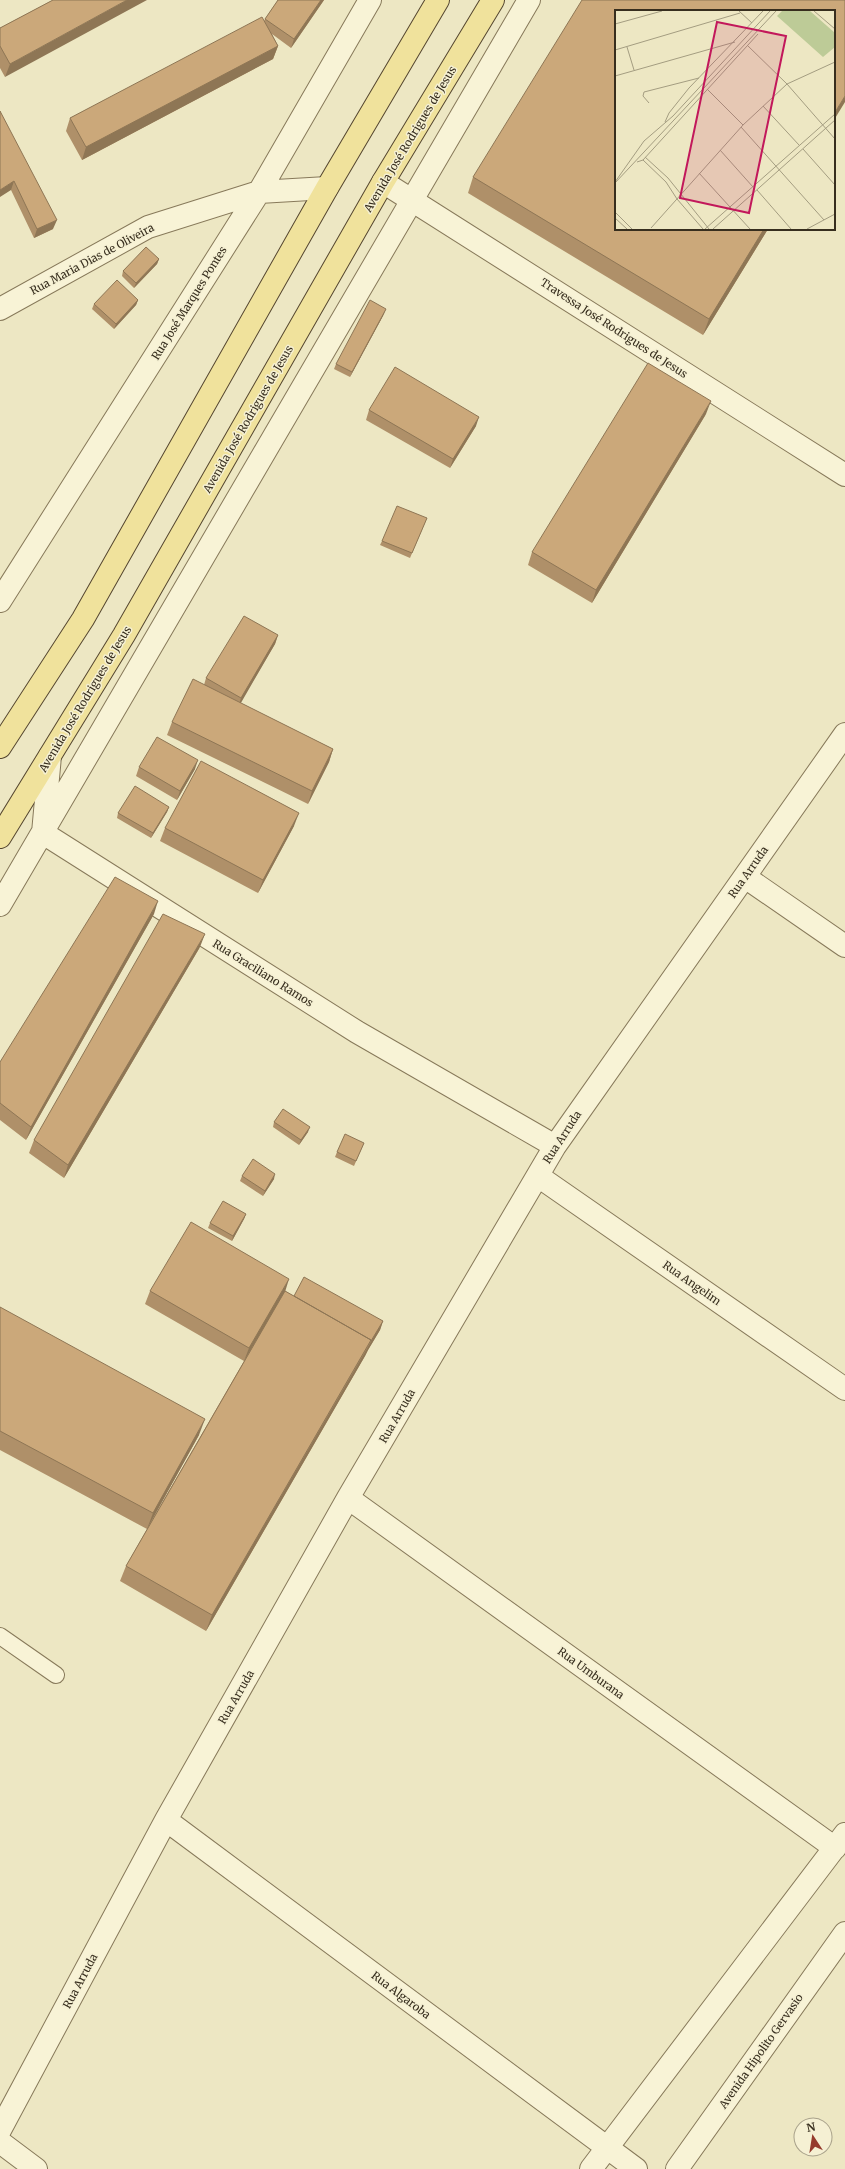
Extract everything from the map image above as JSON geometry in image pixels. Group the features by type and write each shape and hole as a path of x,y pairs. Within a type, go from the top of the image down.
{"main road":[{"path":"0,748 83,619 327,188 438,0"},
{"name":"Avenida José Rodrigues de Jesus","path":"0,837 124,635 383,182 493,0"}],"street":[{"name":"Rua José Marques Pontes","path":"0,601 260,192 370,0"},
{"path":"0,905 529,0"},
{"name":"Travessa José Rodrigues de Jesus","path":"383,182 845,475"},
{"name":"Rua Maria Dias de Oliveira","path":"0,309 148,227 260,192 327,188"},
{"name":"Rua Arruda","path":"0,2130 166,1820 348,1498 556,1146 845,734"},
{"path":"43,833 50,756"},
{"name":"Rua Graciliano Ramos","path":"43,833 357,1032 556,1146"},
{"path":"745,877 845,946"},
{"name":"Rua Angelim","path":"538,1176 845,1389"},
{"name":"Rua Umburana","path":"348,1498 840,1841"},
{"name":"Rua Algaroba","path":"166,1820 636,2169"},
{"path":"591,2169 840,1841"},
{"name":"Avenida Hipolito Gervasio","path":"677,2169 845,1933"},
{"path":"0,2142 36,2169"}],"lane":[{"path":"0,1636 56,1675"}],"building":[{"path":"53,0 127,0 10,64 0,46 0,28"},
{"path":"278,0 321,0 294,39 265,19"},
{"path":"582,0 845,0 845,96 835,112 835,10 615,10 615,230 763,230 709,319 473,177"},
{"path":"262,17 278,46 86,147 70,118"},
{"path":"0,111 57,220 37,229 14,181 0,190"},
{"path":"146,247 159,259 136,283 123,271"},
{"path":"117,280 138,300 116,324 94,304"},
{"path":"370,300 386,309 352,372 336,364"},
{"path":"648,363 711,401 596,590 532,552"},
{"path":"395,367 479,417 453,459 369,410"},
{"path":"397,506 427,518 412,553 382,541"},
{"path":"244,616 278,635 241,698 206,678"},
{"path":"193,679 333,749 312,791 172,722"},
{"path":"157,737 198,760 180,791 139,767"},
{"path":"201,761 299,813 263,880 165,828"},
{"path":"135,786 169,807 153,833 118,813"},
{"path":"115,877 158,901 31,1127 0,1103 0,1062"},
{"path":"163,914 205,934 68,1165 34,1140"},
{"path":"283,1109 310,1127 301,1140 274,1122"},
{"path":"345,1134 364,1143 356,1161 337,1152"},
{"path":"253,1159 275,1174 265,1191 242,1176"},
{"path":"223,1201 246,1214 233,1236 210,1223"},
{"path":"191,1222 289,1279 249,1348 150,1291"},
{"path":"304,1277 383,1321 371,1341 294,1296"},
{"path":"285,1291 371,1340 212,1615 126,1566"},
{"path":"0,1307 205,1419 153,1513 0,1431"}]}
